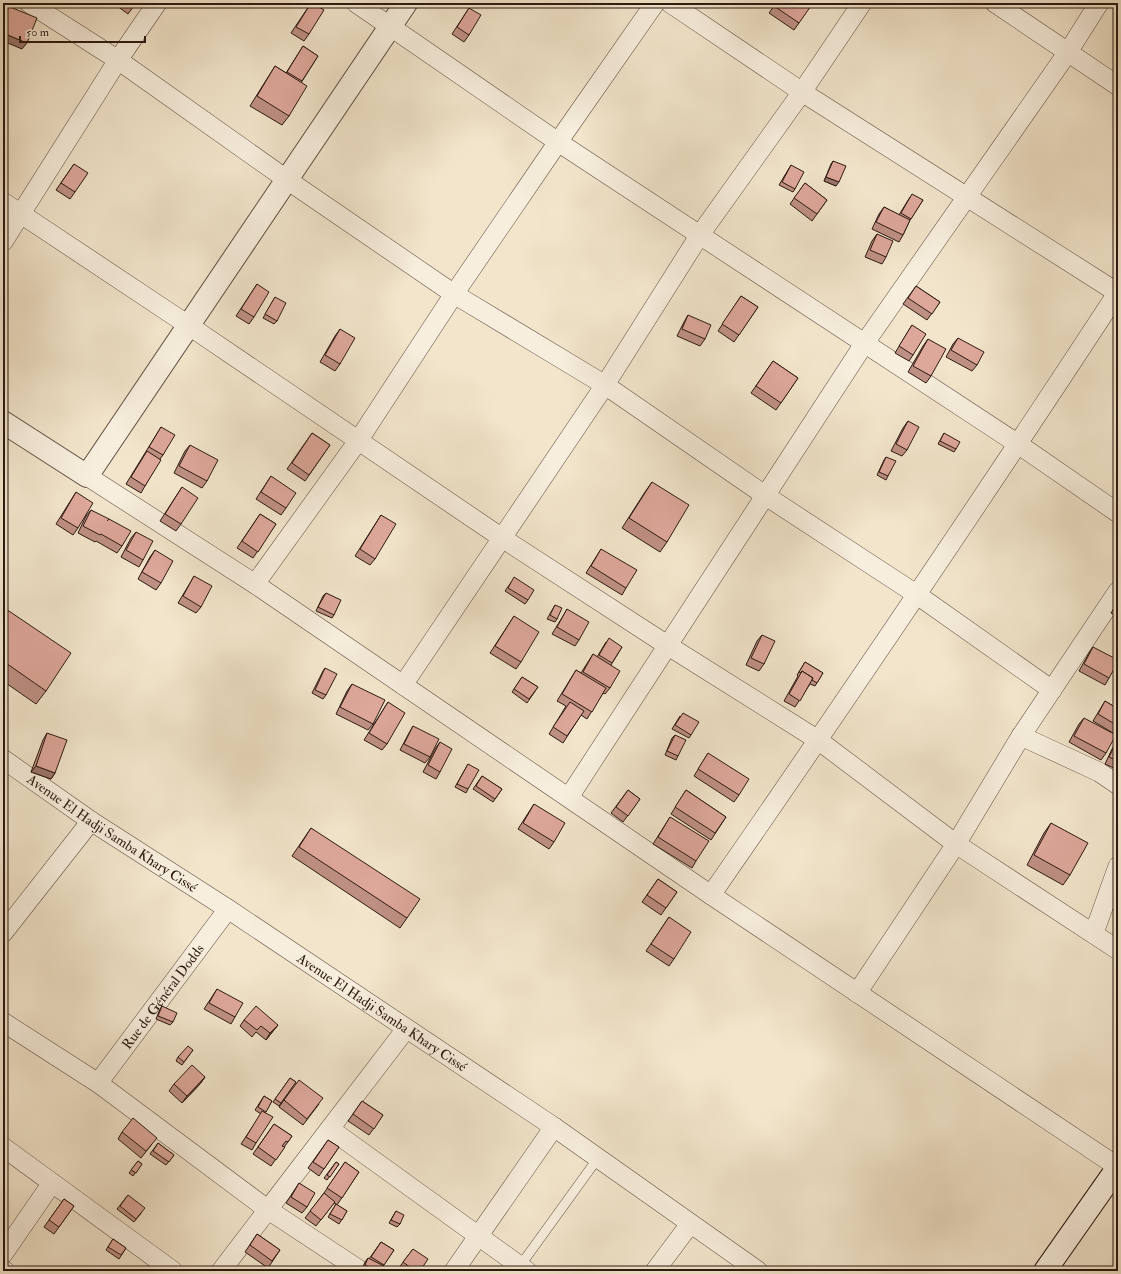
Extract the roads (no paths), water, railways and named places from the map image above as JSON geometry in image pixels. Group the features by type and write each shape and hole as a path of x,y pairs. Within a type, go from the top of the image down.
{"street":[{"path":"30,3 118,60 286,180 454,294 605,385 766,496 916,594 1052,690"},
{"path":"3,242 118,60 157,3"},
{"path":"356,3 558,142 1018,444 1118,513"},
{"path":"87,476 406,3"},
{"path":"255,584 358,441 454,294 655,3"},
{"path":"670,3 802,92 1118,293 818,740 710,895"},
{"path":"403,685 605,385 699,236 802,92 862,3"},
{"path":"995,3 1118,86"},
{"path":"569,797 666,645 766,496 864,344 1068,52 1098,3"},
{"path":"3,202 188,325 502,538 666,645 818,740 956,844 1118,950"},
{"path":"3,422 255,584 569,797 710,895 1118,1167 1051,1269"},
{"path":"857,993 956,844 1021,736 1118,591"},
{"path":"1021,736 1099,772 1118,785"},
{"name":"Avenue El Hadji Samba Khary Cissé","path":"3,759 91,821 228,909 554,1127 758,1271"},
{"path":"3,933 91,821"},
{"path":"1094,933 1118,866"},
{"name":"Rue de Général Dodds","path":"98,1083 228,909"},
{"path":"3,1022 98,1083 267,1209 361,1271"},
{"path":"221,1271 406,1029"},
{"path":"454,1271 554,1127"},
{"path":"330,1129 478,1237 524,1268"},
{"path":"3,1147 173,1271"},
{"path":"3,1254 52,1183"},
{"path":"655,1271 690,1224"}],"lane":[{"path":"524,1268 598,1158"}]}
